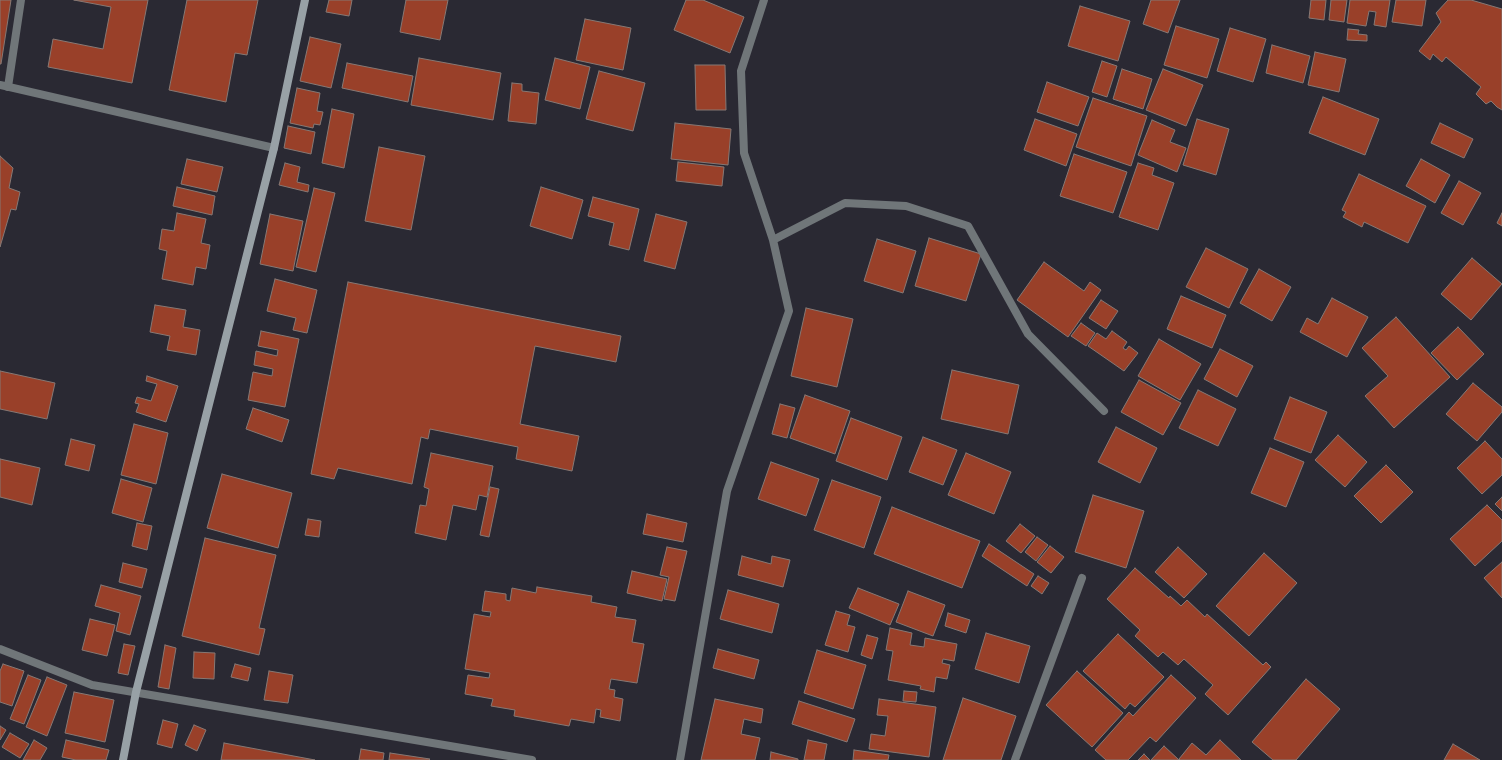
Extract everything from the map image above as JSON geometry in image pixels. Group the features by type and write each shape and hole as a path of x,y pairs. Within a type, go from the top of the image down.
{"main road":[{"path":"124,760 136,692 274,148 305,0"}],"street":[{"path":"21,0 4,86 274,148"},
{"path":"680,760 727,491 789,311 773,240 744,153 741,71 764,0"},
{"path":"773,240 845,203 906,206 968,226 1028,334 1104,411"},
{"path":"1015,760 1082,578"},
{"path":"0,649 92,685 528,760"}],"building":[{"path":"0,0 11,0 1,64 0,64"},
{"path":"74,0 148,0 132,83 48,67 53,39 103,49 111,7"},
{"path":"187,0 258,0 247,55 235,53 226,102 169,90"},
{"path":"329,0 352,0 349,16 326,12"},
{"path":"406,0 448,0 440,40 400,32"},
{"path":"686,0 703,0 744,17 730,53 674,30"},
{"path":"1151,0 1180,0 1168,33 1143,24"},
{"path":"1311,0 1326,0 1324,20 1309,18"},
{"path":"1331,0 1347,0 1344,22 1329,20"},
{"path":"1350,0 1390,0 1386,27 1374,25 1376,12 1369,11 1366,26 1347,23"},
{"path":"1396,0 1426,0 1422,26 1392,22"},
{"path":"1448,0 1471,0 1502,9 1502,110 1491,101 1486,104 1476,94 1481,87 1446,57 1442,62 1433,54 1430,60 1419,51 1441,22 1436,13"},
{"path":"1080,6 1130,21 1118,61 1068,46"},
{"path":"585,19 631,28 623,70 576,60"},
{"path":"1176,26 1219,39 1207,78 1164,65"},
{"path":"1230,28 1266,39 1253,82 1217,71"},
{"path":"1348,29 1359,30 1358,34 1367,35 1367,41 1347,40"},
{"path":"310,37 341,44 331,88 300,81"},
{"path":"1272,45 1310,56 1303,83 1266,73"},
{"path":"1315,52 1346,59 1339,92 1308,85"},
{"path":"419,58 501,73 493,120 411,105"},
{"path":"555,58 590,67 580,109 545,100"},
{"path":"1102,61 1117,66 1107,97 1092,92"},
{"path":"347,63 413,76 408,102 342,88"},
{"path":"695,65 725,65 726,110 696,110"},
{"path":"1122,69 1152,79 1143,109 1113,99"},
{"path":"1163,69 1203,85 1186,126 1146,110"},
{"path":"599,71 645,83 633,131 586,119"},
{"path":"1047,82 1089,97 1078,126 1037,112"},
{"path":"512,83 522,84 522,91 539,93 536,124 508,121"},
{"path":"297,88 320,93 317,111 323,112 320,125 314,124 313,128 290,123"},
{"path":"1323,97 1379,119 1365,155 1309,133"},
{"path":"1093,98 1147,116 1131,166 1076,147"},
{"path":"332,109 354,114 344,168 322,163"},
{"path":"1035,119 1077,134 1066,166 1024,150"},
{"path":"1197,119 1229,129 1216,175 1183,165"},
{"path":"1152,120 1175,130 1170,142 1186,148 1177,172 1138,155"},
{"path":"675,123 731,129 728,165 671,159"},
{"path":"1440,123 1473,139 1464,158 1431,143"},
{"path":"288,126 315,132 311,154 284,148"},
{"path":"379,147 425,156 411,230 365,221"},
{"path":"1074,154 1127,172 1113,213 1060,196"},
{"path":"0,156 13,168 9,188 20,192 16,210 11,209 0,247"},
{"path":"187,159 223,167 217,192 181,184"},
{"path":"1421,159 1450,175 1435,203 1406,186"},
{"path":"678,162 724,167 722,186 676,181"},
{"path":"285,163 300,167 297,182 309,185 308,192 279,185"},
{"path":"1138,163 1154,168 1152,175 1174,183 1158,230 1119,217"},
{"path":"1359,174 1426,206 1408,243 1364,222 1362,227 1343,217 1346,212 1342,210"},
{"path":"1459,181 1481,193 1463,225 1441,213"},
{"path":"177,187 215,196 212,215 173,206"},
{"path":"541,187 583,200 572,239 530,226"},
{"path":"314,188 335,193 316,272 296,267"},
{"path":"593,197 639,209 629,250 609,245 614,223 588,216"},
{"path":"177,213 206,219 201,243 210,245 206,269 196,267 193,285 162,279 167,251 159,249 162,229 174,231"},
{"path":"1502,213 1502,226 1497,223"},
{"path":"270,214 303,221 293,271 260,264"},
{"path":"656,214 687,222 675,269 644,261"},
{"path":"929,238 981,254 966,301 915,286"},
{"path":"877,239 916,251 903,293 864,281"},
{"path":"1206,248 1248,269 1229,308 1186,287"},
{"path":"1472,258 1502,284 1471,320 1441,294"},
{"path":"1044,262 1084,291 1090,282 1101,290 1068,337 1017,300"},
{"path":"1259,269 1291,287 1272,321 1240,303"},
{"path":"275,279 317,290 307,333 293,330 296,318 267,311"},
{"path":"348,282 621,336 616,362 535,346 520,424 579,436 572,471 516,459 518,447 430,429 428,439 421,437 412,484 338,468 334,479 311,474"},
{"path":"1181,296 1226,315 1212,348 1167,329"},
{"path":"1332,298 1368,317 1347,357 1300,332 1307,318 1318,324"},
{"path":"1101,300 1118,311 1106,329 1089,318"},
{"path":"155,305 186,310 183,327 200,330 196,355 167,350 170,336 150,332"},
{"path":"806,308 853,319 837,387 791,376"},
{"path":"1396,317 1450,377 1394,428 1365,396 1388,376 1362,348"},
{"path":"1081,323 1095,333 1086,346 1071,336"},
{"path":"1458,327 1484,354 1457,380 1431,353"},
{"path":"261,331 299,339 285,407 248,400 253,372 272,376 273,369 254,365 256,351 277,356 278,350 258,346"},
{"path":"1112,331 1127,342 1123,348 1126,350 1129,346 1138,353 1124,371 1088,346 1097,333 1106,339"},
{"path":"1159,339 1201,364 1180,400 1138,376"},
{"path":"1220,349 1253,366 1237,397 1204,379"},
{"path":"952,370 1019,385 1008,434 941,419"},
{"path":"0,371 55,383 47,419 0,409"},
{"path":"147,376 178,386 166,422 136,412 139,404 135,403 137,397 151,401 157,384 146,381"},
{"path":"1139,380 1181,403 1163,435 1121,412"},
{"path":"1473,383 1502,407 1502,412 1477,441 1446,414"},
{"path":"1198,390 1236,409 1218,446 1179,428"},
{"path":"805,395 850,411 835,454 790,438"},
{"path":"1290,397 1327,412 1311,453 1274,439"},
{"path":"780,404 795,408 787,438 772,434"},
{"path":"253,408 289,420 282,442 246,429"},
{"path":"851,418 902,437 887,480 836,461"},
{"path":"134,424 168,433 156,484 121,475"},
{"path":"1116,427 1157,448 1140,483 1098,462"},
{"path":"1338,435 1367,462 1345,487 1315,460"},
{"path":"923,437 957,450 943,485 909,472"},
{"path":"71,439 95,445 89,471 65,465"},
{"path":"1485,441 1502,459 1502,475 1482,494 1457,468"},
{"path":"1270,448 1304,462 1286,507 1251,493"},
{"path":"431,453 493,466 487,497 479,495 476,510 453,505 446,540 415,533 420,505 426,506 429,489 424,487"},
{"path":"966,453 1011,472 994,514 948,495"},
{"path":"0,459 40,468 32,505 0,497"},
{"path":"771,462 819,479 806,516 758,499"},
{"path":"1386,465 1413,492 1381,523 1354,496"},
{"path":"222,474 292,493 278,548 207,528"},
{"path":"121,479 152,488 143,522 112,513"},
{"path":"832,480 881,497 864,548 814,530"},
{"path":"490,487 499,489 489,537 480,535"},
{"path":"1093,495 1144,511 1126,568 1075,552"},
{"path":"1502,497 1502,511 1495,504"},
{"path":"1487,505 1502,520 1502,541 1475,566 1450,539"},
{"path":"892,507 980,541 962,588 874,554"},
{"path":"647,514 687,523 683,542 643,534"},
{"path":"308,519 321,521 319,537 305,535"},
{"path":"137,523 152,526 147,550 132,546"},
{"path":"1020,524 1035,536 1021,553 1006,541"},
{"path":"1037,537 1048,545 1036,561 1025,552"},
{"path":"205,538 276,555 259,628 265,629 259,655 182,636"},
{"path":"989,544 1034,574 1027,586 982,556"},
{"path":"1050,546 1064,557 1051,573 1037,562"},
{"path":"667,547 687,551 675,601 664,599 669,577 660,575"},
{"path":"1178,547 1207,574 1184,598 1155,572"},
{"path":"1264,553 1297,583 1249,636 1216,606"},
{"path":"742,556 771,564 772,556 790,560 783,587 738,575"},
{"path":"1502,562 1502,598 1484,578"},
{"path":"123,563 147,569 142,588 119,582"},
{"path":"1135,568 1169,598 1170,596 1181,606 1187,600 1205,617 1207,614 1263,665 1266,662 1271,667 1228,715 1205,694 1213,685 1184,659 1178,665 1163,652 1158,657 1135,636 1140,630 1107,599"},
{"path":"632,571 667,579 662,601 627,593"},
{"path":"1038,576 1049,583 1042,594 1031,586"},
{"path":"101,585 141,596 130,635 116,631 120,613 95,606"},
{"path":"537,587 592,596 591,602 617,607 615,617 636,620 632,642 644,644 637,683 611,679 609,689 615,690 614,697 623,699 620,721 600,717 601,710 596,709 594,723 571,719 569,726 514,716 515,710 491,706 493,699 465,694 468,675 489,678 490,673 465,669 474,614 490,617 491,612 482,611 485,591 506,594 506,600 510,601 512,588 536,593"},
{"path":"858,588 899,604 890,625 849,608"},
{"path":"728,590 779,604 772,633 720,619"},
{"path":"908,591 945,605 933,636 896,622"},
{"path":"836,611 850,615 847,625 855,627 848,652 825,645"},
{"path":"948,613 970,620 966,633 945,626"},
{"path":"90,619 115,625 107,656 82,650"},
{"path":"890,628 912,633 910,645 924,647 925,638 957,644 954,661 943,659 942,663 950,665 947,679 936,677 934,692 920,689 921,686 888,680 893,651 886,650"},
{"path":"986,633 1030,646 1019,683 975,669"},
{"path":"1118,634 1164,677 1135,707 1130,703 1125,709 1083,671"},
{"path":"867,635 878,638 872,659 861,655"},
{"path":"124,644 135,646 128,675 118,673"},
{"path":"165,645 176,648 169,689 158,687"},
{"path":"718,649 759,660 754,679 713,668"},
{"path":"817,650 866,665 853,709 804,693"},
{"path":"194,652 215,653 214,679 193,678"},
{"path":"3,664 24,671 12,706 0,702 0,671"},
{"path":"235,664 251,668 248,681 231,677"},
{"path":"269,671 293,675 288,703 264,700"},
{"path":"1077,671 1123,713 1092,747 1046,705"},
{"path":"28,675 41,680 24,724 10,719"},
{"path":"1171,675 1196,698 1156,742 1150,737 1128,760 1106,760 1095,750 1129,712 1133,716"},
{"path":"47,677 67,685 47,736 26,727"},
{"path":"1306,679 1340,709 1296,760 1273,760 1252,742"},
{"path":"904,691 917,692 916,702 903,701"},
{"path":"74,692 114,700 105,742 65,733"},
{"path":"963,698 1016,716 1001,760 943,760"},
{"path":"715,699 763,709 761,723 744,719 741,734 760,738 755,760 701,760"},
{"path":"879,699 936,707 929,757 869,749 871,734 885,736 888,716 877,715"},
{"path":"799,701 855,719 847,742 792,724"},
{"path":"163,720 178,724 172,748 157,744"},
{"path":"194,725 206,730 197,751 185,745"},
{"path":"0,726 6,730 0,740"},
{"path":"10,733 29,744 20,758 2,747"},
{"path":"34,740 47,748 40,760 23,760"},
{"path":"66,740 109,750 106,760 76,760 62,757"},
{"path":"808,740 827,744 824,760 804,760"},
{"path":"1220,740 1241,760 1179,759 1192,743 1206,755"},
{"path":"224,743 315,760 221,760"},
{"path":"1453,744 1480,760 1444,760"},
{"path":"1164,746 1179,760 1151,760"},
{"path":"361,749 384,753 383,760 359,760"},
{"path":"854,750 889,755 888,760 853,760"},
{"path":"771,752 798,759 798,760 770,760"},
{"path":"390,753 430,759 389,760"},
{"path":"1144,754 1150,760 1138,760"}]}
